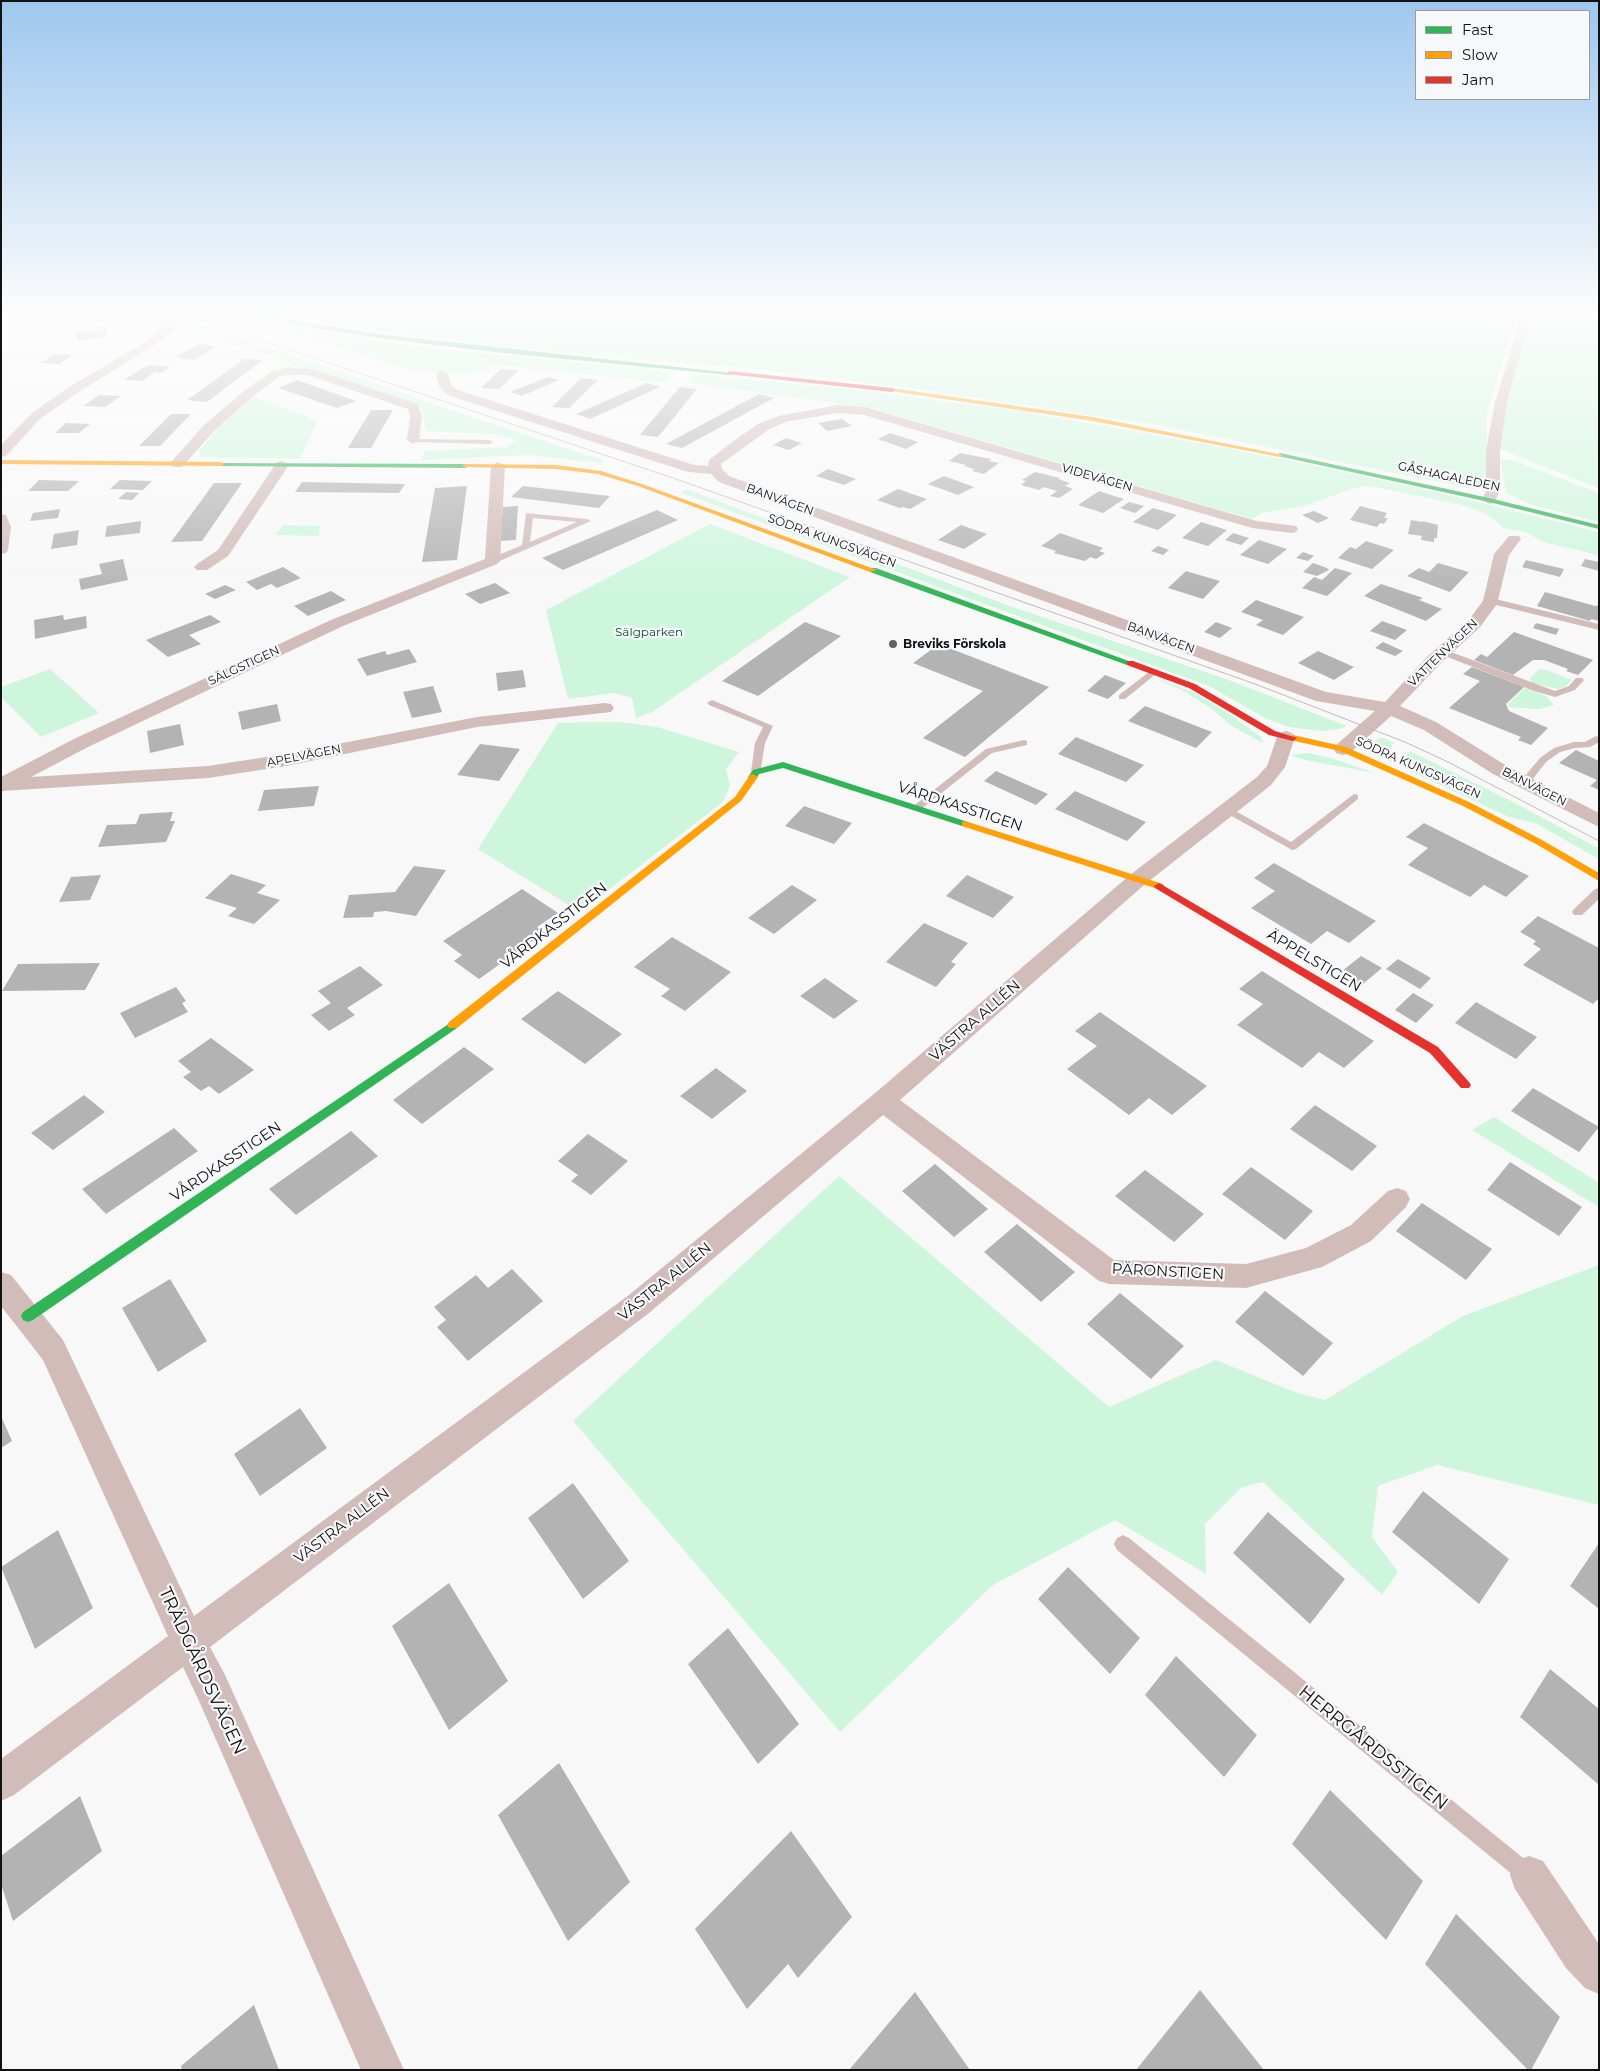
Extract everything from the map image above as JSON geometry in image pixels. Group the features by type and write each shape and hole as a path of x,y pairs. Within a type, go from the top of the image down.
{"street":[{"path":"1,453 36,416 45,410"},
{"path":"177,464 209,428 230,410"},
{"path":"413,440 416,416 414,410"},
{"path":"506,410 693,469 715,470"},
{"name":"VIDEVÄGEN","path":"715,470 714,464 763,427 782,420 835,410"},
{"name":"VIDEVÄGEN","path":"847,410 865,411 1257,526 1291,529"},
{"name":"GÅSHAGALEDEN","path":"1029,410 1156,430 1489,500 1599,528"},
{"path":"1489,500 1493,491 1493,451 1500,410"},
{"name":"SÖDRA KUNGSVÄGEN","path":"1,462 579,468 621,478 1192,686 1261,728 1286,737 1343,749 1466,804 1539,842 1599,878"},
{"path":"202,567 223,553 282,466"},
{"path":"492,561 498,466"},
{"name":"BANVÄGEN","path":"715,470 724,479 1322,697 1389,708 1430,726 1500,770 1599,821"},
{"path":"1,518 4,527 1,550"},
{"name":"VATTENVÄGEN","path":"1343,749 1389,708 1443,652 1474,624 1491,601 1502,554 1514,539"},
{"name":"SÄLGSTIGEN","path":"1,785 81,743 337,623 492,561"},
{"name":"APELVÄGEN","path":"1,785 208,772 286,760 477,722 605,708"},
{"name":"VÄSTRA ALLÉN","path":"1,1782 639,1304 883,1101 1137,880 1264,781 1276,767 1286,737"},
{"name":"VÅRDKASSTIGEN","path":"28,1316 444,1032 738,799 756,772 783,765 1137,880"},
{"name":"ÄPPELSTIGEN","path":"1137,880 1159,886 1434,1050 1465,1085"},
{"name":"PÄRONSTIGEN","path":"883,1101 1110,1272 1246,1276 1312,1258 1361,1232 1397,1199"},
{"name":"TRÄDGÅRDSVÄGEN","path":"1,1284 53,1350 220,1706 383,2070"},
{"name":"HERRGÅRDSSTIGEN","path":"1529,1875 1580,1954 1599,1974"}],"lane":[{"path":"413,440 490,442"},
{"name":"SÄLGSTIGEN","path":"492,561 587,521 529,515 526,546"},
{"path":"1491,601 1599,627"},
{"path":"1443,652 1537,690 1555,694 1572,688 1579,680"},
{"path":"1122,697 1153,672"},
{"path":"712,703 768,726 760,744 756,772"},
{"path":"1524,783 1543,760 1557,750 1574,745 1586,745 1596,739"},
{"path":"916,808 989,751 1024,743"},
{"path":"1226,810 1292,847 1354,797"},
{"path":"1578,912 1599,892"},
{"name":"HERRGÅRDSSTIGEN","path":"1123,1544 1529,1875"}],"green space":[{"path":"239,410 288,410 317,422 300,459 202,457 199,450 221,425"},
{"path":"422,410 450,410 605,461 601,463 530,455 421,460 425,451 507,447 515,440 497,434 426,431"},
{"path":"877,410 1010,410 1201,443 1317,466 1453,496 1599,532 1599,555 1543,542 1526,532 1503,528 1495,520 1482,512 1461,505 1376,487 1362,486 1304,506 1262,513 1252,519"},
{"path":"1054,410 1488,410 1486,484 1481,488 1474,489 1163,426"},
{"path":"1506,410 1599,410 1599,488 1497,448"},
{"path":"1500,459 1512,460 1599,493 1599,522 1529,504 1506,493"},
{"path":"687,489 741,510 876,556 1012,607 1226,679 1347,726 1340,729 1320,731 1289,727 1267,719 1209,686 681,493"},
{"name":"Sälgparken","path":"710,524 850,577 652,712 636,718 632,698 614,693 568,699 546,610"},
{"path":"283,525 320,526 319,536 275,535"},
{"path":"50,669 99,713 41,737 1,697 1,687"},
{"path":"1539,669 1572,680 1565,687 1558,689 1532,683 1530,678"},
{"path":"1161,680 1197,694 1231,715 1261,737 1263,743 1230,725 1212,709 1184,691"},
{"path":"1525,688 1546,696 1554,705 1539,709 1509,707 1508,704"},
{"path":"619,722 657,727 739,752 726,769 730,786 723,802 580,912 478,849 558,723"},
{"path":"1384,738 1394,743 1391,747 1391,762 1382,755 1376,746 1377,739"},
{"path":"1410,751 1517,804 1599,848 1599,859 1535,823 1509,817 1404,768 1406,756"},
{"path":"1308,753 1334,759 1375,773 1305,760 1291,755"},
{"path":"1494,1117 1599,1183 1599,1207 1472,1130"},
{"path":"839,1176 1109,1407 1216,1360 1297,1393 1325,1400 1463,1316 1599,1265 1599,1505 1437,1465 1378,1486 1372,1537 1398,1572 1382,1595 1263,1482 1242,1487 1205,1524 1206,1574 1115,1520 993,1585 840,1732 573,1421"}],"building":[{"path":"371,410 393,410 371,448 348,448"},
{"path":"586,410 610,410 590,419 576,414"},
{"path":"661,410 680,410 658,437 640,435"},
{"path":"730,410 753,410 682,448 666,444"},
{"path":"171,414 191,414 160,446 139,446"},
{"path":"842,419 852,426 827,431 818,423"},
{"path":"66,423 90,424 79,433 55,433"},
{"path":"890,433 918,442 906,449 878,439"},
{"path":"786,438 802,443 789,450 773,445"},
{"path":"960,453 991,459 989,461 999,463 984,474 972,471 974,469 964,466 966,465 949,461"},
{"path":"828,469 856,479 844,485 816,476"},
{"path":"1035,472 1060,478 1058,479 1070,483 1065,486 1073,489 1059,498 1050,496 1057,491 1044,487 1039,490 1021,485 1026,481 1022,480"},
{"path":"944,476 974,487 958,495 928,484"},
{"path":"39,480 79,481 68,491 28,491"},
{"path":"120,480 152,481 143,490 110,489"},
{"path":"302,482 405,484 399,493 295,492"},
{"path":"214,483 242,483 202,541 171,542"},
{"path":"467,486 457,560 422,562 435,488"},
{"path":"523,486 610,496 599,508 511,497"},
{"path":"898,489 927,499 910,509 900,508 877,500"},
{"path":"1099,491 1124,499 1103,513 1078,505"},
{"path":"126,492 139,493 132,500 118,499"},
{"path":"1129,502 1144,506 1135,513 1120,508"},
{"path":"518,506 516,540 500,541 503,507"},
{"path":"1360,506 1387,513 1384,518 1388,518 1384,524 1380,523 1377,527 1350,520"},
{"path":"1153,508 1177,515 1158,530 1133,522"},
{"path":"60,509 58,518 30,521 33,513"},
{"path":"657,510 678,520 563,570 542,558"},
{"path":"1314,511 1329,518 1318,523 1302,515"},
{"path":"1411,520 1438,525 1437,538 1434,538 1434,542 1421,540 1422,536 1408,534"},
{"path":"141,521 140,533 105,537 107,526"},
{"path":"1201,522 1227,530 1208,546 1182,538"},
{"path":"961,525 987,534 964,549 938,540"},
{"path":"79,530 77,545 51,549 54,534"},
{"path":"1060,533 1103,548 1099,551 1105,553 1096,559 1090,557 1085,561 1054,553 1056,551 1041,546"},
{"path":"1233,533 1249,538 1241,545 1225,540"},
{"path":"1259,540 1287,549 1268,564 1240,555"},
{"path":"1366,541 1394,550 1372,569 1338,558 1350,547 1356,549"},
{"path":"1158,546 1169,550 1163,555 1151,551"},
{"path":"1303,552 1314,556 1308,561 1296,558"},
{"path":"123,559 128,580 81,590 79,579 102,574 99,564"},
{"path":"1585,559 1599,562 1599,571 1581,566"},
{"path":"1526,560 1564,569 1560,577 1522,567"},
{"path":"1313,563 1329,570 1317,576 1303,572"},
{"path":"1438,563 1469,572 1450,592 1407,576 1419,568 1429,572"},
{"path":"283,567 301,578 277,588 271,584 257,590 246,582"},
{"path":"1335,568 1352,573 1327,596 1302,588 1314,577 1322,580"},
{"path":"1186,571 1220,581 1203,599 1168,588"},
{"path":"495,583 510,593 480,604 465,594"},
{"path":"1381,584 1423,598 1419,600 1442,609 1426,621 1364,596"},
{"path":"225,585 236,590 215,599 205,594"},
{"path":"331,591 346,600 308,616 294,606"},
{"path":"1545,592 1595,606 1599,605 1599,621 1591,619 1590,621 1537,606"},
{"path":"1256,600 1304,617 1283,635 1256,625 1263,620 1241,612"},
{"path":"63,615 64,620 86,616 87,628 35,639 34,620"},
{"path":"210,615 221,622 189,635 201,644 168,657 146,640"},
{"path":"1382,621 1407,630 1395,640 1370,631"},
{"path":"805,622 841,636 758,696 722,681"},
{"path":"1216,622 1232,628 1220,638 1204,632"},
{"path":"1536,623 1559,629 1556,635 1533,628"},
{"path":"1514,632 1593,660 1578,675 1544,660 1533,660 1513,675 1474,660 1481,654 1487,657"},
{"path":"1383,642 1403,651 1395,656 1375,648"},
{"path":"939,644 1049,687 965,757 923,738 983,691 913,663"},
{"path":"409,649 417,662 367,676 357,659 385,651 387,655"},
{"path":"1318,651 1354,667 1334,680 1298,663"},
{"path":"1472,667 1524,687 1506,704 1509,711 1548,728 1531,745 1518,740 1521,737 1449,708 1480,681 1463,674"},
{"path":"523,670 526,687 498,691 496,673"},
{"path":"1105,675 1126,683 1108,699 1087,691"},
{"path":"433,686 442,712 412,718 403,692"},
{"path":"277,704 281,721 242,730 238,712"},
{"path":"1145,706 1212,732 1196,748 1128,721"},
{"path":"180,724 184,745 150,753 147,731"},
{"path":"1076,737 1144,765 1126,782 1058,754"},
{"path":"480,744 520,749 499,781 457,775"},
{"path":"1576,750 1599,761 1599,790 1590,786 1597,780 1559,763"},
{"path":"996,771 1048,794 1036,805 984,781"},
{"path":"319,786 314,806 258,811 264,790"},
{"path":"1075,791 1146,822 1127,841 1055,809"},
{"path":"804,806 852,823 834,844 785,826"},
{"path":"173,812 170,821 175,821 166,842 98,847 107,825 136,824 140,814"},
{"path":"1424,823 1529,876 1506,897 1484,885 1470,897 1408,865 1428,848 1406,837"},
{"path":"1274,863 1376,921 1349,943 1327,931 1311,944 1251,908 1275,891 1254,878"},
{"path":"414,866 446,870 416,916 386,911 374,912 373,917 343,918 349,895 395,892"},
{"path":"231,874 266,885 257,893 280,900 254,924 228,916 237,908 205,898"},
{"path":"101,875 90,900 59,902 71,877"},
{"path":"967,875 1014,897 993,918 946,896"},
{"path":"792,885 817,900 774,934 748,918"},
{"path":"522,889 558,913 537,927 545,932 479,979 454,961 462,955 443,941"},
{"path":"1538,916 1599,948 1599,998 1593,1004 1523,965 1541,949 1533,944 1536,941 1520,932"},
{"path":"924,923 968,943 951,962 956,964 936,987 886,962"},
{"path":"672,937 731,972 685,1011 661,996 670,989 634,967"},
{"path":"1361,956 1382,968 1358,988 1337,975"},
{"path":"1398,959 1431,978 1420,989 1386,969"},
{"path":"100,963 85,990 2,991 18,964"},
{"path":"360,966 383,985 347,1008 355,1015 329,1031 311,1015 331,1003 318,991"},
{"path":"1262,971 1374,1041 1344,1068 1319,1052 1302,1068 1237,1025 1263,1004 1239,989"},
{"path":"825,978 858,1001 834,1019 800,996"},
{"path":"176,987 186,1001 182,1003 188,1012 135,1038 120,1013"},
{"path":"558,991 622,1034 585,1064 521,1019"},
{"path":"1413,993 1434,1005 1416,1023 1395,1010"},
{"path":"1476,1002 1537,1037 1516,1059 1455,1023"},
{"path":"1100,1012 1207,1086 1172,1115 1149,1098 1129,1115 1067,1069 1097,1046 1075,1031"},
{"path":"211,1038 254,1070 219,1094 209,1086 201,1091 183,1077 191,1072 178,1061"},
{"path":"464,1047 494,1069 422,1124 393,1100"},
{"path":"716,1068 747,1091 712,1119 680,1096"},
{"path":"1533,1088 1599,1127 1579,1152 1511,1111"},
{"path":"84,1095 105,1112 53,1150 31,1133"},
{"path":"1315,1105 1377,1146 1352,1171 1290,1129"},
{"path":"174,1128 198,1151 106,1214 82,1189"},
{"path":"351,1131 378,1156 296,1215 269,1189"},
{"path":"588,1134 628,1161 591,1195 571,1181 578,1175 558,1161"},
{"path":"1510,1162 1582,1207 1559,1236 1487,1190"},
{"path":"935,1164 988,1209 954,1237 902,1191"},
{"path":"1251,1167 1313,1211 1285,1240 1222,1194"},
{"path":"1145,1170 1204,1214 1174,1242 1115,1196"},
{"path":"1422,1203 1492,1249 1466,1280 1396,1231"},
{"path":"1017,1224 1075,1272 1041,1302 984,1252"},
{"path":"512,1269 543,1301 468,1361 437,1327 446,1320 434,1307 476,1275 488,1288"},
{"path":"170,1279 207,1341 158,1372 122,1308"},
{"path":"1265,1291 1333,1343 1303,1376 1235,1322"},
{"path":"1120,1293 1184,1346 1151,1379 1087,1324"},
{"path":"300,1408 327,1448 260,1496 234,1454"},
{"path":"1,1416 12,1441 1,1448"},
{"path":"573,1483 629,1561 583,1599 528,1518"},
{"path":"1423,1491 1509,1559 1479,1604 1392,1532"},
{"path":"1268,1512 1345,1579 1310,1624 1233,1553"},
{"path":"58,1530 93,1608 35,1649 1,1567"},
{"path":"1599,1543 1599,1609 1570,1586"},
{"path":"1068,1567 1140,1638 1110,1674 1038,1599"},
{"path":"449,1583 508,1681 449,1730 392,1626"},
{"path":"728,1628 799,1724 758,1764 688,1664"},
{"path":"1176,1656 1257,1735 1224,1777 1145,1695"},
{"path":"1550,1669 1599,1709 1599,1785 1520,1717"},
{"path":"559,1763 630,1882 568,1941 498,1815"},
{"path":"1330,1790 1423,1881 1386,1940 1292,1844"},
{"path":"80,1796 102,1851 13,1921 1,1884 1,1856"},
{"path":"791,1831 852,1917 798,1978 788,1964 747,2009 695,1929"},
{"path":"1456,1914 1560,2017 1531,2070 1528,2070 1425,1964"},
{"path":"1200,1990 1264,2070 1136,2070"},
{"path":"915,1992 970,2070 849,2070"},
{"path":"254,2005 279,2070 182,2070 181,2066"}],"tram line":[{"path":"468,410 673,478 1255,684 1405,742 1448,762 1599,841"}],"traffic: fast":[{"path":"1280,455 1489,500 1599,527"},
{"path":"221,464 465,466"},
{"path":"873,570 1130,663"},
{"path":"753,777 756,772 783,765 965,824"},
{"path":"28,1316 453,1025"}],"traffic: slow":[{"path":"1028,410 1093,419 1280,455"},
{"path":"1,462 221,464"},
{"path":"465,466 556,467 599,472 640,485 873,570"},
{"path":"1293,738 1343,749 1466,804 1539,842 1599,878"},
{"path":"453,1025 738,799 753,777"},
{"path":"965,824 1159,886"}],"traffic: jam":[{"path":"1130,663 1192,686 1272,733 1293,738"},
{"path":"1159,886 1434,1050 1465,1085"}],"place":[{"name":"Breviks Förskola","path":"893,644"}]}
